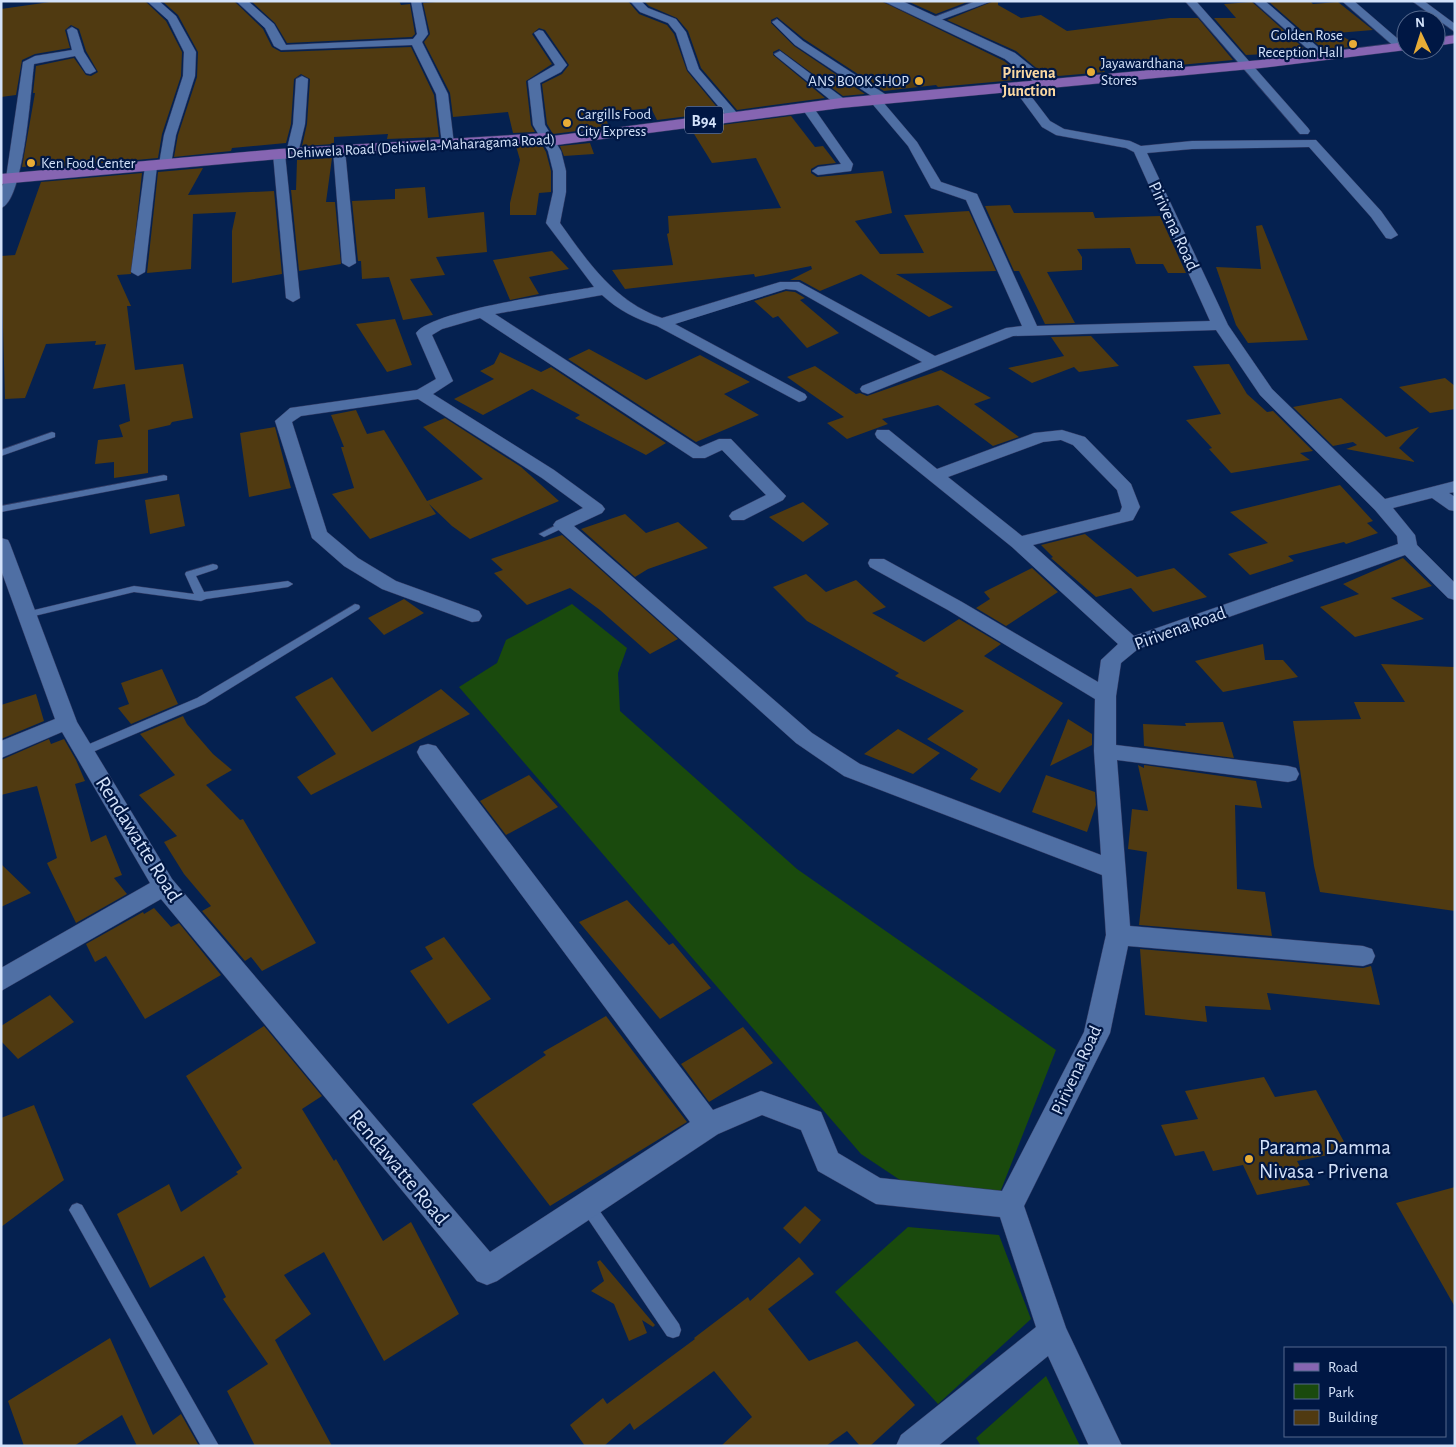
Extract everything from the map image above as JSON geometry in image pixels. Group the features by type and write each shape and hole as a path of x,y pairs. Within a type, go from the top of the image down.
{"main road":[{"name":"Dehiwela Road (Dehiwela-Maharagama Road)","path":"7,179 338,150 547,140 734,116 1017,85 1250,66 1396,48"}],"street":[{"path":"138,272 158,165 189,76 190,52 172,18 152,1"},
{"path":"242,1 270,26 280,46 285,48 416,42 423,34 416,1"},
{"path":"635,1 644,10 672,21 681,32 694,70 734,116"},
{"path":"890,1 934,19 1010,56 1044,83"},
{"path":"934,19 988,1"},
{"path":"1190,1 1250,66 1304,131"},
{"path":"1258,1 1323,57"},
{"path":"1347,1 1396,41"},
{"path":"1417,1 1455,29"},
{"path":"776,22 799,43 880,100 913,145 936,185 972,197 1032,330"},
{"path":"72,30 78,52 90,71"},
{"path":"539,33 561,65 556,70 534,81 539,125 557,153 561,188 553,223 603,290 643,319 662,324 799,397"},
{"path":"416,42 442,94 448,144"},
{"path":"1,204 29,62 39,58 78,52"},
{"path":"780,54 843,104"},
{"path":"292,298 286,154 299,124 302,79"},
{"path":"1017,85 1046,124 1060,132 1130,146 1139,150 1192,144 1312,143 1376,214 1391,236"},
{"path":"807,108 847,164 846,168 818,171"},
{"path":"338,150 349,263"},
{"name":"Pirivena Road","path":"1010,1206 1097,1033 1118,935 1105,751 1106,696 1111,660 1131,644 1408,547 1406,535 1381,506 1266,392 1220,325 1139,150"},
{"path":"662,324 786,286 799,286 934,362"},
{"path":"472,616 388,585 351,562 319,534 283,421 296,412 422,394 445,381 424,333 431,326 483,313 603,290"},
{"path":"483,313 699,454 725,443 777,496 738,516"},
{"path":"868,389 1010,331 1220,325"},
{"path":"422,394 548,474 596,509 553,530 804,738 852,770 1114,870"},
{"path":"883,434 1019,543 1131,644"},
{"path":"934,476 1040,437 1062,435 1079,441 1125,488 1131,506 1127,516 1019,543"},
{"path":"1381,506 1455,486"},
{"path":"1436,492 1455,506"},
{"path":"1408,547 1455,594"},
{"name":"Rendawatte Road","path":"2,552 67,722 164,886 487,1271 708,1125 761,1103 811,1121 828,1162 876,1191 1010,1206"},
{"path":"877,563 1106,696"},
{"path":"1,750 67,722"},
{"path":"1105,751 1288,774"},
{"path":"428,752 708,1125"},
{"path":"1,981 164,886"},
{"path":"1118,935 1363,956"},
{"path":"1010,1206 1053,1333 1106,1446"},
{"path":"912,1446 1053,1333"}],"lane":[{"path":"1,453 52,435"},
{"path":"1,509 164,478"},
{"path":"200,596 190,574 213,567"},
{"path":"26,615 134,589 201,598 200,596 288,584"},
{"path":"84,751 201,701 355,607"},
{"path":"587,1205 673,1330"},
{"path":"77,1210 211,1446"}],"green space":[{"path":"572,604 627,648 618,673 620,711 797,869 1056,1050 999,1195 906,1184 861,1154 459,687 497,663 506,640"},
{"path":"908,1227 999,1235 1031,1319 938,1404 835,1292"},
{"path":"1046,1376 1080,1446 981,1446 976,1438"}],"building":[{"path":"57,1 145,1 166,21 182,52 181,76 162,134 158,158 47,168 48,165 22,167 35,93 33,93 36,66 74,58 86,75 91,76 98,72 86,51 79,29 71,25 65,30 70,48 35,54 22,60 16,95 1,97 1,9"},
{"path":"162,1 234,1 263,29 272,47 281,52 411,47 434,95 439,137 387,139 388,134 334,137 334,144 302,146 307,124 310,79 301,74 294,79 291,124 286,143 232,148 231,151 174,157 178,135 197,77 198,52 178,15"},
{"path":"251,1 399,1 401,5 410,4 415,34 412,37 287,43 275,23"},
{"path":"448,1 628,1 639,14 667,25 674,34 687,71 721,112 657,120 651,108 604,113 609,127 553,134 547,124 542,84 562,74 569,65 545,30 539,28 532,34 552,64 526,81 531,125 535,132 513,133 508,112 453,117 450,93 424,42 430,34 423,3"},
{"path":"644,1 881,1 1004,61 1027,79 938,87 936,85 884,91 804,39 777,17 771,20 771,23 794,46 865,94 843,96 779,49 773,52 773,55 825,98 737,110 701,68 688,31 677,18 649,6"},
{"path":"907,1 970,1 936,14"},
{"path":"998,1 998,5 1021,18 1041,15 1067,31 1170,18 1198,18 1233,60 1158,67 1151,61 1101,66 1105,72 1047,77 1016,51 947,20"},
{"path":"1268,1 1310,1 1313,4 1338,2 1373,30 1337,33 1359,46 1324,50"},
{"path":"1252,2 1308,52 1246,55 1214,18 1236,18 1224,4"},
{"path":"791,116 815,147 823,146 836,163 818,165 811,169 811,173 817,177 883,171 892,213 855,221 880,254 924,253 904,215 969,211 996,271 896,274 953,307 929,317 861,274 820,291 800,280 790,280 812,269 811,266 755,277 754,274 625,289 612,270 673,265 667,234 669,233 668,216 781,208 756,158 712,163 691,129"},
{"path":"590,143 594,154 564,156 560,146"},
{"path":"542,145 551,171 551,192 539,193 536,215 510,215 510,203 520,160 516,146"},
{"path":"332,158 326,202 335,202 341,264 299,271 291,190 296,190 297,160"},
{"path":"203,168 188,195 274,191 282,274 232,283 232,231 236,212 193,214 191,269 147,273 158,172"},
{"path":"142,173 131,274 117,275 131,306 127,306 135,370 183,364 193,418 172,422 170,425 148,430 148,473 114,478 114,462 95,464 98,440 123,437 119,425 130,421 125,384 93,389 106,344 95,345 96,341 46,344 25,398 5,399 1,256 15,255 41,182"},
{"path":"425,187 428,218 484,212 487,252 436,257 445,275 410,279 433,315 403,320 389,277 362,279 361,261 358,261 352,201 395,199 395,189"},
{"path":"1010,205 1014,213 1093,212 1095,218 1160,216 1186,273 1168,273 1163,264 1136,264 1130,248 1077,249 1082,257 1082,270 1047,272 1075,323 1045,324 1019,271 1014,271 985,206"},
{"path":"1262,225 1308,340 1248,343 1236,325 1216,267 1261,269 1256,226"},
{"path":"552,251 569,269 529,277 539,294 510,300 493,260"},
{"path":"786,291 795,292 805,298 800,300 839,333 807,348 778,316 773,318 754,301"},
{"path":"395,319 412,365 387,372 356,324"},
{"path":"1091,336 1119,366 1079,372 1074,367 1032,383 1008,368 1064,356 1051,337"},
{"path":"589,349 646,380 700,355 750,382 724,394 759,415 696,442 568,359"},
{"path":"500,352 541,372 551,367 666,443 646,455 575,418 580,415 532,389 483,415 454,399 494,379 480,371 494,364"},
{"path":"1229,364 1247,394 1267,412 1273,411 1313,451 1300,453 1310,460 1231,473 1209,449 1212,448 1186,420 1221,414 1193,366"},
{"path":"815,366 856,394 860,393 867,396 941,370 991,398 974,404 1019,437 993,446 938,405 882,419 888,424 847,439 827,423 844,417 787,377"},
{"path":"1445,378 1455,386 1455,409 1430,413 1399,387"},
{"path":"1341,398 1386,437 1419,427 1399,448 1415,462 1346,449 1357,445 1353,442 1333,446 1293,407"},
{"path":"356,410 367,434 384,430 427,501 483,479 423,427 445,418 521,467 559,501 470,539 452,526 429,504 436,514 370,539 332,494 354,488 341,447 344,447 331,415"},
{"path":"275,427 291,488 249,497 240,433"},
{"path":"1340,485 1373,521 1367,523 1378,533 1346,544 1344,542 1288,556 1294,561 1250,575 1228,554 1268,543 1230,512"},
{"path":"179,494 185,526 150,534 145,500"},
{"path":"803,502 829,524 803,542 769,517"},
{"path":"625,514 646,533 678,522 708,548 648,569 635,577 581,529"},
{"path":"1085,534 1137,577 1174,568 1207,597 1153,612 1131,588 1096,597 1051,558 1053,557 1041,545"},
{"path":"562,535 678,639 650,654 600,610 570,588 527,605 494,573 503,570 491,559"},
{"path":"1403,558 1432,586 1391,598 1424,619 1355,637 1320,607 1359,594 1343,584"},
{"path":"1032,568 1058,592 1006,626 976,608 990,599 984,592"},
{"path":"806,574 826,592 856,580 886,607 872,613 924,642 959,619 1001,644 984,656 1063,703 1000,793 970,779 978,769 927,739 964,711 895,676 899,673 807,621 773,587"},
{"path":"404,599 424,613 384,635 368,618"},
{"path":"1263,644 1265,660 1283,660 1298,677 1223,692 1195,661"},
{"path":"1381,664 1454,667 1455,911 1320,892 1314,866 1293,721 1361,719 1354,702 1405,702"},
{"path":"162,669 178,704 131,724 118,708 129,704 121,683"},
{"path":"332,677 372,732 441,689 470,714 311,795 297,777 336,754 295,697"},
{"path":"36,694 44,721 1,739 1,705"},
{"path":"183,716 187,724 213,754 232,770 206,785 240,820 243,819 316,943 262,971 251,957 245,961 202,911 211,906 184,874 164,842 177,836 139,795 175,775 140,734"},
{"path":"1068,719 1092,734 1092,745 1050,766"},
{"path":"1223,722 1234,758 1144,746 1143,724 1186,726 1185,723"},
{"path":"898,729 940,753 913,774 864,754"},
{"path":"49,739 51,744 64,739 76,760 85,781 75,784 91,842 106,835 122,875 114,878 127,894 76,923 47,863 57,858 37,786 1,795 1,760"},
{"path":"1138,765 1144,768 1144,765 1256,781 1262,808 1235,805 1237,889 1265,892 1272,936 1139,925 1147,852 1128,849 1132,809 1148,811"},
{"path":"529,775 558,807 506,835 480,801"},
{"path":"1046,775 1095,792 1096,805 1087,832 1032,812"},
{"path":"1,864 31,893 1,907"},
{"path":"627,900 669,945 673,943 711,988 660,1019 579,922"},
{"path":"154,908 171,927 179,923 221,975 145,1019 106,956 95,962 86,944 143,912 144,914"},
{"path":"444,937 491,999 448,1024 410,971 433,959 425,947"},
{"path":"1140,949 1363,968 1371,966 1380,1005 1267,993 1271,1010 1205,1006 1207,1022 1145,1015"},
{"path":"50,995 74,1022 18,1059 1,1041 1,1026"},
{"path":"606,1016 687,1122 550,1206 472,1104 546,1055 543,1052"},
{"path":"264,1026 322,1096 302,1109 334,1161 336,1159 383,1241 411,1222 459,1314 384,1361 324,1252 284,1275 311,1314 275,1340 332,1446 255,1446 227,1391 268,1364 223,1299 226,1297 204,1256 150,1288 117,1214 169,1184 181,1212 238,1174 236,1172 242,1168 186,1076"},
{"path":"743,1027 773,1063 709,1102 681,1064"},
{"path":"1264,1077 1275,1097 1316,1090 1349,1151 1297,1161 1310,1185 1257,1195 1243,1165 1213,1171 1204,1151 1175,1156 1161,1125 1198,1119 1185,1091"},
{"path":"34,1105 64,1180 1,1227 1,1118"},
{"path":"1455,1187 1455,1307 1396,1203"},
{"path":"805,1206 821,1220 800,1244 783,1228"},
{"path":"799,1257 814,1274 768,1309 809,1361 857,1341 915,1405 870,1446 860,1446 847,1431 826,1446 721,1446 752,1417 714,1371 634,1430 630,1423 604,1446 585,1446 570,1425 603,1398 607,1404 748,1297 750,1301"},
{"path":"600,1260 655,1325 653,1327 642,1320 647,1333 629,1341 614,1304 591,1291 604,1281 597,1262"},
{"path":"110,1338 153,1435 181,1414 199,1446 137,1446 122,1415 74,1446 24,1446 8,1401"}],"place":[{"name":"Golden Rose Reception Hall","path":"1353,44"},
{"name":"Jayawardhana Stores","path":"1091,72"},
{"name":"ANS BOOK SHOP","path":"919,81"},
{"name":"Cargills Food City Express","path":"567,123"},
{"name":"Ken Food Center","path":"31,163"},
{"name":"Parama Damma Nivasa - Privena","path":"1249,1159"}],"district":[{"name":"Pirivena Junction","path":"1029,81"}]}
